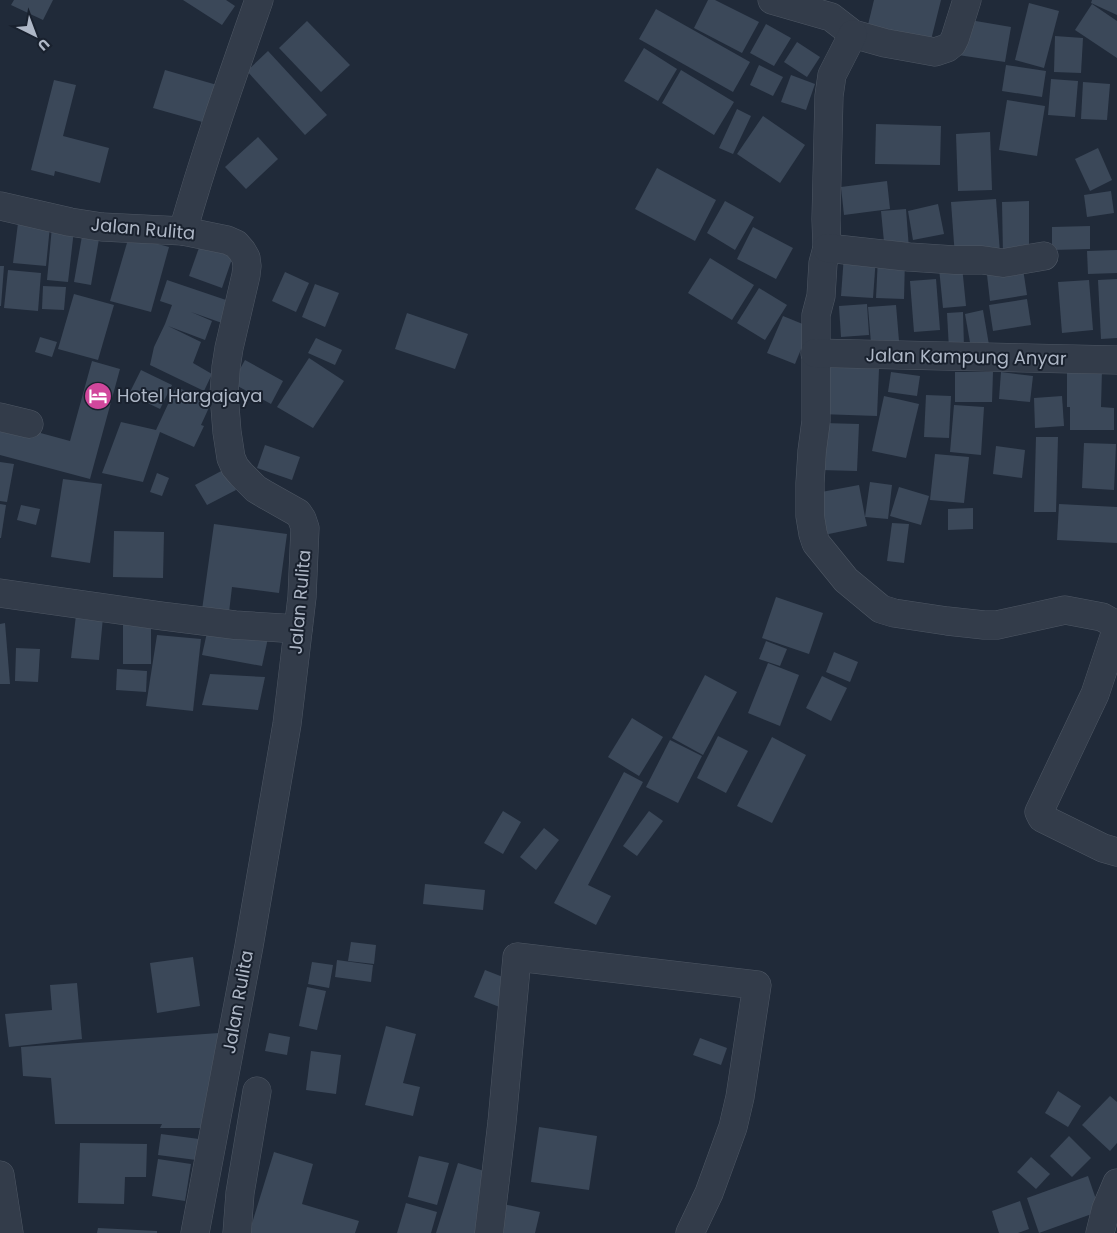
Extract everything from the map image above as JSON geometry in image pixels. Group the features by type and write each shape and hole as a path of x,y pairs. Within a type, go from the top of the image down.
{"street":[{"path":"183,231 216,123 259,0"},
{"path":"772,0 831,17 853,34 885,43 935,52 947,48 956,38 967,0"},
{"path":"853,34 832,75 829,96 827,248 821,296 816,315 816,421 812,451 810,516 813,534 816,543 846,580 881,609 894,613 947,621 998,625 1065,610 1102,618 1111,622 1114,634 1095,694 1039,812 1042,818 1103,848 1117,852"},
{"name":"Jalan Rulita","path":"0,206 70,222 102,227 183,231 227,240 236,244 246,258 247,266 228,348 226,367 224,394 226,432 231,458 235,467 256,489 298,513 305,528 302,597 291,698 234,1027 195,1233"},
{"path":"827,248 901,256 982,260 1003,263 1044,256"},
{"name":"Jalan Kampung Anyar","path":"815,353 1117,360"},
{"path":"0,417 29,424"},
{"path":"0,593 235,625 298,629"},
{"path":"490,1233 517,957 757,985 740,1096 733,1128 710,1193 690,1233"},
{"path":"237,1233 240,1194 257,1091"},
{"path":"0,1175 9,1233"},
{"path":"1100,1233 1106,1209 1117,1183"}],"building":[{"path":"14,0 53,0 43,20 11,5"},
{"path":"183,0 226,0 235,6 222,25"},
{"path":"708,0 715,0 759,22 742,53 694,28"},
{"path":"874,0 941,0 929,48 866,33"},
{"path":"1092,0 1117,0 1117,15 1091,3"},
{"path":"1029,3 1059,11 1044,68 1015,60"},
{"path":"1092,4 1117,21 1117,58 1075,30"},
{"path":"656,9 750,62 733,92 639,39"},
{"path":"964,19 1011,27 1005,62 958,55"},
{"path":"307,21 350,65 321,92 279,48"},
{"path":"766,24 791,38 774,66 750,53"},
{"path":"1055,36 1083,38 1081,73 1054,72"},
{"path":"797,42 820,57 807,77 784,62"},
{"path":"644,48 677,69 658,101 624,81"},
{"path":"268,51 327,115 305,135 247,71"},
{"path":"759,65 783,77 773,96 750,85"},
{"path":"1006,65 1046,71 1042,97 1002,91"},
{"path":"165,70 217,85 206,123 153,108"},
{"path":"681,70 734,102 714,135 662,103"},
{"path":"791,75 815,84 806,110 781,102"},
{"path":"1051,79 1078,81 1075,117 1048,115"},
{"path":"54,80 76,85 63,136 109,148 100,183 55,171 54,176 31,170"},
{"path":"1083,82 1110,84 1107,120 1081,119"},
{"path":"1007,100 1045,106 1037,156 999,150"},
{"path":"737,109 751,116 733,154 719,148"},
{"path":"763,116 805,145 780,183 737,154"},
{"path":"876,124 941,126 940,165 875,164"},
{"path":"990,132 992,190 958,191 956,134"},
{"path":"258,137 278,159 246,189 225,167"},
{"path":"1098,148 1112,180 1090,191 1075,159"},
{"path":"657,168 716,200 695,241 635,209"},
{"path":"887,181 890,209 844,215 841,187"},
{"path":"1111,191 1114,213 1087,217 1084,195"},
{"path":"996,199 1000,253 955,257 951,202"},
{"path":"725,201 754,217 735,250 707,233"},
{"path":"1029,201 1029,254 1003,255 1002,202"},
{"path":"938,204 944,234 913,240 908,211"},
{"path":"906,209 909,249 885,252 881,211"},
{"path":"18,223 50,226 46,266 13,263"},
{"path":"1090,226 1090,249 1052,250 1052,227"},
{"path":"52,227 74,230 68,282 47,280"},
{"path":"753,227 793,248 776,279 737,259"},
{"path":"82,236 99,239 91,285 74,282"},
{"path":"129,236 169,247 151,312 110,301"},
{"path":"201,242 234,253 222,288 189,276"},
{"path":"1117,250 1117,273 1088,274 1087,251"},
{"path":"844,255 876,257 873,298 841,296"},
{"path":"710,258 754,285 732,320 688,293"},
{"path":"878,258 905,259 904,299 876,298"},
{"path":"0,266 4,266 1,306 0,306"},
{"path":"962,266 966,306 943,308 939,268"},
{"path":"1023,269 1027,295 990,301 987,275"},
{"path":"8,270 41,273 38,311 4,308"},
{"path":"285,272 309,283 296,312 272,301"},
{"path":"936,279 940,330 914,332 910,281"},
{"path":"1117,279 1117,338 1101,339 1098,280"},
{"path":"167,280 229,301 222,323 191,312 212,321 205,340 168,326 201,342 193,363 212,374 204,391 150,365 154,347 172,305 160,301"},
{"path":"1089,280 1093,330 1062,333 1058,282"},
{"path":"315,284 339,293 325,327 302,317"},
{"path":"43,286 66,287 64,310 42,309"},
{"path":"759,288 787,305 765,340 737,323"},
{"path":"74,294 114,305 98,360 58,349"},
{"path":"1027,299 1031,325 993,331 989,305"},
{"path":"867,304 869,335 841,337 839,306"},
{"path":"896,305 899,341 871,343 868,307"},
{"path":"983,310 989,345 971,348 965,314"},
{"path":"963,312 964,348 949,349 947,313"},
{"path":"407,313 468,334 455,369 395,349"},
{"path":"783,316 810,327 795,364 767,353"},
{"path":"40,337 57,342 52,357 35,352"},
{"path":"316,338 342,350 335,365 308,353"},
{"path":"309,358 344,381 313,428 277,407"},
{"path":"245,360 283,381 271,404 232,383"},
{"name":"Hotel Hargajaya","path":"92,361 120,369 90,479 0,455 0,422 70,441"},
{"path":"822,366 879,369 877,416 820,414"},
{"path":"141,370 172,385 160,409 129,394"},
{"path":"1067,370 1102,370 1101,407 1114,408 1114,430 1070,430 1070,407 1067,407"},
{"path":"891,372 920,376 917,396 888,392"},
{"path":"955,372 993,372 992,402 955,402"},
{"path":"1001,372 1033,376 1030,402 999,399"},
{"path":"176,387 212,401 201,425 204,426 194,447 160,432 143,482 102,473 121,422 156,430"},
{"path":"926,395 951,396 949,438 924,437"},
{"path":"884,396 919,404 906,458 872,451"},
{"path":"1062,396 1064,426 1035,428 1034,398"},
{"path":"954,405 984,407 981,455 950,452"},
{"path":"823,423 859,424 857,471 820,470"},
{"path":"1036,437 1058,437 1056,512 1034,512"},
{"path":"1084,443 1116,444 1114,490 1082,488"},
{"path":"265,445 300,457 292,480 257,468"},
{"path":"996,446 1025,450 1022,478 993,474"},
{"path":"935,454 969,457 964,503 930,500"},
{"path":"0,462 14,464 7,502 0,501"},
{"path":"225,469 236,490 207,505 195,485"},
{"path":"157,473 169,478 162,496 150,492"},
{"path":"63,479 102,484 90,563 51,557"},
{"path":"870,482 892,485 888,519 865,517"},
{"path":"859,485 867,526 824,535 816,493"},
{"path":"899,487 929,496 921,525 890,516"},
{"path":"0,504 6,505 1,538 0,538"},
{"path":"1059,504 1117,507 1117,543 1057,540"},
{"path":"21,505 40,509 36,525 17,520"},
{"path":"973,508 973,529 948,530 948,509"},
{"path":"892,523 909,524 904,563 887,561"},
{"path":"214,524 287,534 279,593 232,587 228,621 201,617"},
{"path":"114,531 164,532 163,578 113,577"},
{"path":"776,597 823,613 809,654 762,638"},
{"path":"76,615 103,617 99,660 71,658"},
{"path":"123,622 151,622 151,664 123,664"},
{"path":"5,623 10,684 0,684 0,624"},
{"path":"208,628 268,638 262,666 202,655"},
{"path":"157,635 201,639 193,711 146,706"},
{"path":"766,641 787,649 780,666 759,659"},
{"path":"16,648 40,649 38,682 15,681"},
{"path":"834,652 858,662 850,682 826,672"},
{"path":"768,663 799,675 780,726 748,713"},
{"path":"117,669 147,671 146,692 116,690"},
{"path":"210,674 265,677 258,710 202,705"},
{"path":"705,675 737,692 703,755 672,738"},
{"path":"822,676 847,688 831,721 806,708"},
{"path":"632,718 663,737 639,776 608,757"},
{"path":"718,736 748,751 726,793 697,778"},
{"path":"772,737 806,755 772,823 737,806"},
{"path":"670,740 702,756 678,803 646,787"},
{"path":"624,772 643,782 588,885 611,896 596,925 554,903"},
{"path":"503,811 521,822 503,854 484,843"},
{"path":"649,811 663,821 637,856 623,846"},
{"path":"544,828 559,840 536,870 520,857"},
{"path":"425,884 485,890 483,910 423,904"},
{"path":"351,942 376,945 374,964 348,961"},
{"path":"193,957 200,1006 157,1013 150,963"},
{"path":"337,960 373,965 371,982 335,977"},
{"path":"312,962 333,965 329,988 308,984"},
{"path":"485,970 513,981 502,1008 474,997"},
{"path":"77,983 82,1039 9,1047 5,1014 52,1010 50,985"},
{"path":"307,987 326,991 317,1030 299,1026"},
{"path":"386,1026 416,1034 403,1083 420,1087 413,1116 365,1105"},
{"path":"219,1033 205,1128 160,1128 162,1124 55,1124 51,1078 23,1076 21,1047"},
{"path":"269,1033 290,1037 287,1055 265,1051"},
{"path":"700,1038 727,1048 721,1065 693,1055"},
{"path":"311,1051 341,1055 336,1094 306,1090"},
{"path":"1058,1091 1081,1106 1068,1127 1045,1113"},
{"path":"1110,1096 1117,1102 1117,1143 1110,1151 1082,1125"},
{"path":"539,1127 597,1136 589,1190 531,1182"},
{"path":"161,1134 199,1139 196,1160 158,1155"},
{"path":"1069,1136 1091,1158 1072,1177 1050,1156"},
{"path":"80,1143 147,1144 146,1177 125,1177 124,1204 78,1203"},
{"path":"274,1152 313,1164 302,1204 359,1221 355,1233 249,1233"},
{"path":"419,1156 449,1163 437,1205 408,1197"},
{"path":"1031,1157 1050,1174 1036,1189 1017,1172"},
{"path":"158,1159 191,1164 185,1201 152,1196"},
{"path":"458,1163 494,1174 476,1233 436,1233"},
{"path":"1088,1176 1100,1211 1039,1233 1027,1198"},
{"path":"1020,1201 1029,1229 1018,1233 999,1233 992,1211"},
{"path":"406,1203 437,1212 431,1233 397,1233"},
{"path":"503,1204 540,1212 535,1233 497,1233"},
{"path":"98,1228 157,1231 157,1233 97,1233"}],"place":[{"name":"Hotel Hargajaya","path":"98,396"}]}
